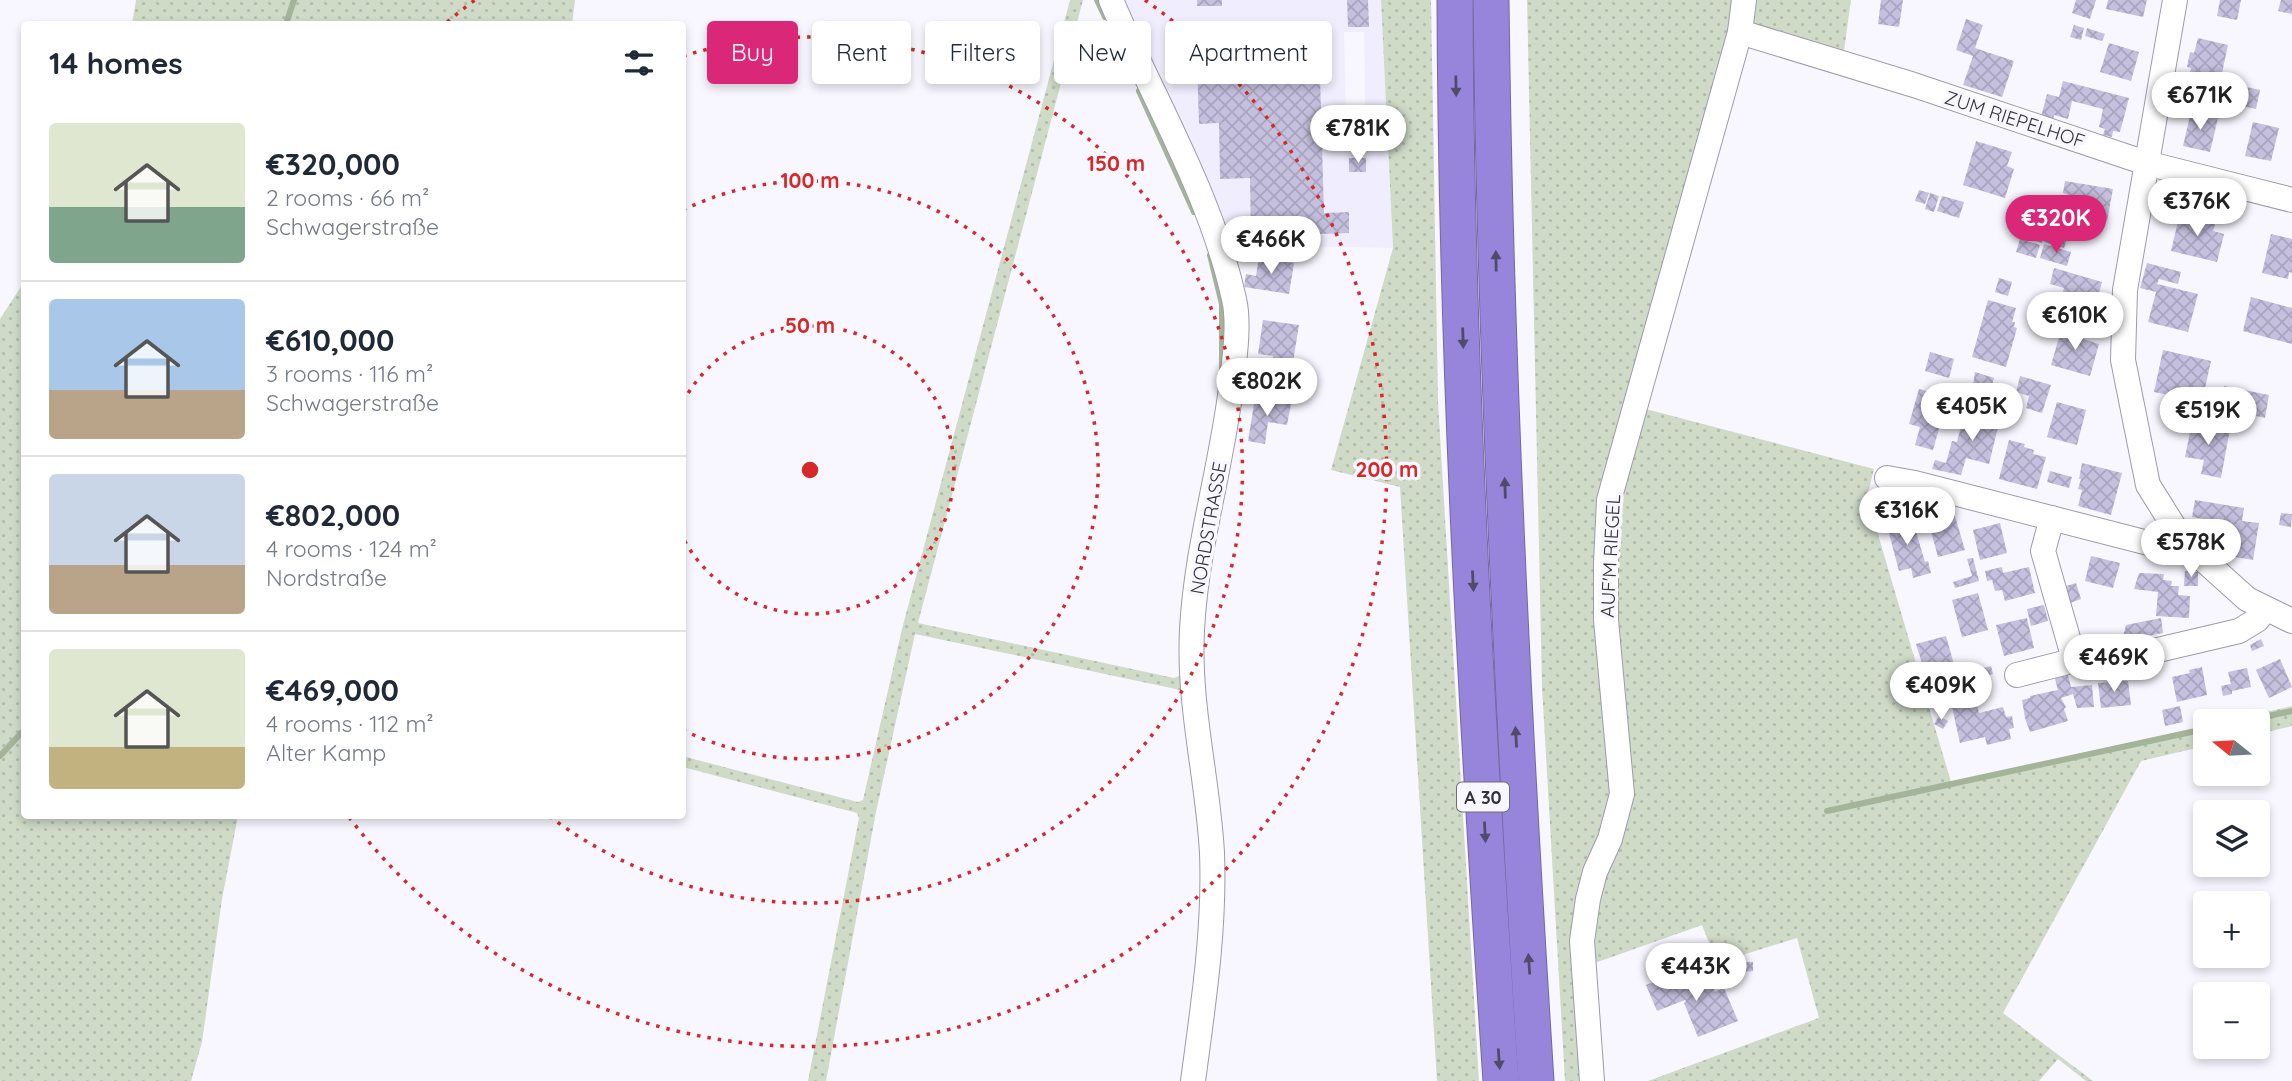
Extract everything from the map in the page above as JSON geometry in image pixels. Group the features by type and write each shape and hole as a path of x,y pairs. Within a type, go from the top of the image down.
{"highway":[{"path":"1491,17 1501,0"},
{"name":"A 30","path":"1451,6 1470,526 1486,865 1501,1081"},
{"name":"A 30","path":"1491,17 1497,292 1508,567 1536,1081"}],"street":[{"name":"NORDSTRASSE","path":"1111,0 1213,222 1235,302 1235,355 1226,430 1195,587 1192,632 1193,686 1212,852 1211,934 1193,1081"},
{"name":"AUF'M RIEGEL","path":"1592,1081 1582,941 1595,872 1609,839 1622,794 1606,620 1609,500 1740,32 1744,0"},
{"path":"2175,0 2125,290 2123,360 2148,485 2178,533 2247,599 2292,621"},
{"name":"ZUM RIEPELHOF","path":"1740,32 1939,94 2146,163 2292,200"},
{"path":"1887,478 2152,544 2165,542 2178,533"},
{"path":"2052,518 2043,551 2074,659"},
{"path":"2017,676 2074,659 2141,654 2239,631 2257,620 2266,609"}],"shaded area":[{"path":"1123,0 1381,0 1393,248 1230,245 1151,64 1151,21 1132,21","holes":["1344,32 1364,32 1366,155 1347,154"]}],"green space":[{"path":"136,0 575,0 572,21 132,21"},
{"path":"1070,0 1083,0 1077,21 1064,21"},
{"path":"1381,0 1431,0 1438,402 1479,1081 1437,1081 1400,487 1331,470 1393,248"},
{"path":"1527,0 1851,0 1843,58 1758,45 1745,47 1642,408 1874,469 1867,497 1951,782 2193,729 2193,749 2141,761 2003,1013 2093,1081 2086,1081 2058,1059 2039,1081 1648,1081 1819,1018 1797,938 1717,963 1702,925 1592,964 1603,1081 1565,1081 1542,687"},
{"path":"1054,60 1054,84 1061,84 918,623 1174,678 1185,674 1186,693 915,634 876,812 826,1081 808,1081 859,818 857,813 686,768 686,757 858,802 863,800 902,629"},
{"path":"21,287 21,819 237,819 222,899 202,1042 191,1081 0,1081 0,319"},
{"path":"2292,706 2292,726 2270,731 2270,711"}],"building":[{"path":"1197,0 1222,0 1222,6 1197,6"},
{"path":"1347,0 1368,0 1369,27 1348,27"},
{"path":"1881,0 1903,0 1899,27 1878,24"},
{"path":"2076,0 2096,0 2090,19 2072,13"},
{"path":"2108,0 2147,0 2143,17 2106,9"},
{"path":"2220,0 2241,0 2237,20 2217,16"},
{"path":"2281,0 2292,0 2292,14 2278,11"},
{"path":"1966,19 1983,25 1975,48 2014,61 2002,97 1963,85 1973,56 1956,50"},
{"path":"2074,25 2084,28 2081,40 2070,37"},
{"path":"2087,28 2105,34 2102,41 2085,36"},
{"path":"2198,38 2228,45 2219,87 2188,80 2191,68 2187,67 2190,52 2194,53"},
{"path":"2109,43 2139,52 2131,81 2100,72"},
{"path":"2063,81 2129,98 2120,132 2113,131 2112,137 2103,135 2105,129 2099,127 2103,109 2072,101 2068,119 2054,115 2053,120 2041,117 2047,94 2059,97"},
{"path":"1198,84 1320,84 1324,213 1349,212 1349,233 1251,236 1250,178 1220,179 1219,123 1199,124"},
{"path":"2238,85 2260,90 2256,109 2233,104"},
{"path":"2186,97 2202,101 2200,109 2184,105"},
{"path":"2191,112 2218,118 2210,152 2183,146"},
{"path":"2253,122 2279,128 2271,161 2245,156"},
{"path":"1976,141 2012,152 2007,166 2014,169 2005,198 1963,185"},
{"path":"1349,158 1366,158 1366,172 1349,172"},
{"path":"2065,181 2113,189 2107,221 2100,220 2099,230 2089,228 2091,218 2066,214 2069,195 2063,193"},
{"path":"1919,190 1929,193 1925,204 1915,201"},
{"path":"1930,193 1939,196 1934,212 1925,209"},
{"path":"1942,196 1964,202 1959,218 1937,211"},
{"path":"2180,213 2216,221 2213,231 2224,234 2217,262 2171,251"},
{"path":"2038,229 2045,231 2042,243 2035,241"},
{"path":"2047,232 2067,238 2064,248 2044,242"},
{"path":"2271,234 2292,239 2292,273 2289,272 2288,279 2262,273"},
{"path":"2020,239 2040,245 2036,258 2016,252"},
{"path":"2044,244 2071,252 2067,266 2040,258"},
{"path":"1259,257 1294,263 1289,294 1244,287 1246,274 1256,276"},
{"path":"2147,263 2181,272 2178,284 2159,279 2157,284 2198,294 2188,332 2148,322 2156,292 2140,288"},
{"path":"2054,268 2102,282 2094,312 2060,302 2064,288 2050,284"},
{"path":"1999,278 2012,282 2008,296 1995,292"},
{"path":"2251,297 2292,308 2292,344 2243,331"},
{"path":"1988,300 2016,308 2012,322 2015,322 2014,327 2017,328 2006,367 1972,357"},
{"path":"1263,320 1299,325 1293,362 1303,363 1300,387 1255,381 1258,359 1272,361 1273,356 1258,354"},
{"path":"2062,327 2085,334 2083,339 2099,344 2090,376 2051,365"},
{"path":"2163,350 2211,361 2202,402 2154,392"},
{"path":"1930,352 1954,359 1949,378 1925,371"},
{"path":"1975,372 1994,378 1992,385 1989,384 1986,396 1972,392"},
{"path":"2020,376 2051,385 2042,413 2026,408 2029,396 2016,392"},
{"path":"2224,386 2269,395 2265,418 2246,414 2244,421 2218,416"},
{"path":"1919,389 1948,397 1933,450 1915,445 1920,427 1909,424"},
{"path":"1255,398 1291,404 1287,425 1268,422 1265,444 1248,441"},
{"path":"2057,402 2086,410 2077,445 2047,437"},
{"path":"1980,409 2001,415 1989,464 1966,458 1961,475 1932,469 1935,460 1946,463 1952,441 1957,442 1964,415 1978,419"},
{"path":"2192,422 2230,429 2221,478 2201,474 2204,460 2185,457"},
{"path":"2009,440 2025,444 2024,447 2034,450 2033,454 2046,457 2037,489 1999,479"},
{"path":"2082,463 2122,473 2111,515 2078,506 2082,490 2078,489"},
{"path":"2050,471 2072,477 2069,488 2047,482"},
{"path":"1907,498 1912,513 1882,521 1878,507"},
{"path":"2195,500 2244,508 2242,521 2259,523 2253,560 2223,555 2228,530 2219,529 2220,522 2192,517"},
{"path":"2281,513 2292,514 2291,527 2279,525"},
{"path":"1911,515 1931,573 1913,578 1911,568 1899,571 1886,522"},
{"path":"1955,516 1965,550 1938,557 1929,524"},
{"path":"2000,523 2007,553 1980,560 1973,530"},
{"path":"2091,556 2120,563 2113,588 2085,581"},
{"path":"1973,558 1979,581 1955,588 1953,582 1972,576 1967,559"},
{"path":"2002,567 2003,573 2029,567 2035,593 2005,601 2002,590 1995,591 1992,580 1987,581 1985,571"},
{"path":"2185,571 2198,572 2198,586 2184,586"},
{"path":"2139,573 2164,574 2163,580 2172,581 2171,586 2179,586 2178,595 2190,596 2189,618 2156,616 2158,592 2134,589"},
{"path":"2076,583 2081,599 2070,603 2066,586"},
{"path":"1978,593 1988,630 1962,637 1952,600"},
{"path":"2044,605 2048,621 2031,626 2027,609"},
{"path":"2027,618 2034,648 2004,656 1996,625"},
{"path":"2161,618 2163,633 2122,641 2126,625"},
{"path":"1946,636 1957,675 1951,677 1956,694 1928,702 1922,681 1927,679 1916,644"},
{"path":"2261,639 2264,646 2252,651 2250,645"},
{"path":"2280,659 2292,687 2269,698 2256,670"},
{"path":"1991,666 1993,674 1969,680 1967,672"},
{"path":"2202,667 2207,695 2177,702 2172,677"},
{"path":"2247,668 2251,687 2223,696 2221,686 2231,684 2228,672"},
{"path":"2067,671 2071,687 2092,685 2094,707 2077,708 2073,694 2061,698 2066,707 2064,709 2068,721 2030,732 2022,700 2058,690 2054,675"},
{"path":"2128,681 2131,705 2101,708 2098,683"},
{"path":"1976,701 1979,713 2003,707 2006,717 2012,716 2014,728 2009,729 2011,739 1987,745 1985,737 1960,743 1952,707"},
{"path":"2180,706 2183,722 2165,726 2162,710"},
{"path":"1939,716 1948,721 1943,729 1934,724"},
{"path":"1689,958 1693,967 1683,970 1680,961"},
{"path":"1743,962 1753,962 1753,971 1744,972"},
{"path":"1671,975 1677,989 1709,975 1715,992 1724,988 1738,1021 1698,1037 1685,1000 1657,1011 1646,985"}],"waterway":[{"path":"287,21 294,0"},
{"path":"1097,0 1105,17"},
{"path":"1139,91 1194,212"},
{"path":"1210,255 1222,304 1222,368"},
{"path":"2270,716 2292,711"},
{"path":"1827,811 2193,732"},
{"path":"0,756 21,733"}]}
